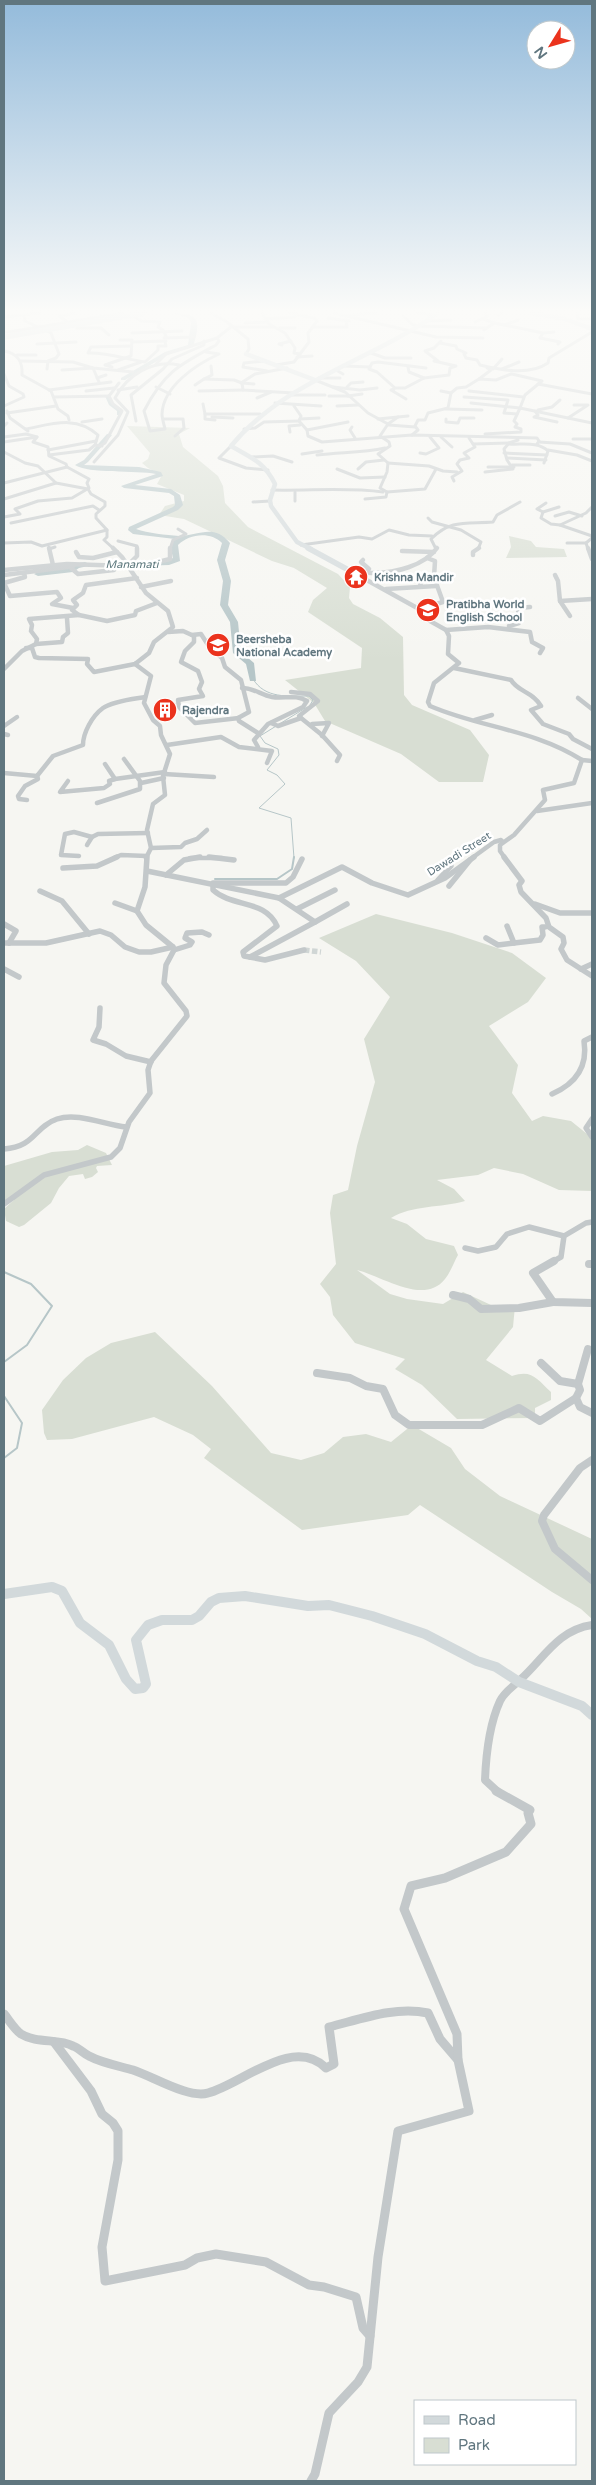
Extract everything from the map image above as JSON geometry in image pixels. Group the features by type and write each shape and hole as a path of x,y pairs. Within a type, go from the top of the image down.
{"street":[{"path":"26,429 30,434 37,437"},
{"path":"49,455 88,450 95,443 98,435 91,429"},
{"path":"100,446 106,443 113,429"},
{"path":"94,462 118,435 121,429"},
{"path":"148,429 157,432 164,429"},
{"path":"175,436 183,429"},
{"path":"244,429 219,458 232,462 242,461 252,468 268,470"},
{"path":"312,429 307,430 310,438 322,442 412,435 441,437 521,432"},
{"path":"351,429 356,438"},
{"path":"381,437 381,432 384,429"},
{"path":"412,435 417,429"},
{"path":"513,466 504,453 508,444 517,441 521,429"},
{"path":"4,437 30,434"},
{"path":"467,436 537,438 538,443 548,450 592,461"},
{"path":"458,466 457,464 460,460 469,458 464,453 474,448 467,436"},
{"path":"4,442 37,437"},
{"path":"26,648 32,648 35,657 39,659 58,656 88,659 87,664 94,672 135,664 148,653 154,642 173,628 171,617 141,587 127,564 104,540 107,537 107,530 96,518 100,510 105,506 105,502 91,494 87,483 89,479 67,468 66,464 52,459 46,446 33,442 37,437"},
{"path":"381,437 390,445 388,447"},
{"path":"420,453 426,454 439,448 430,437"},
{"path":"441,437 452,447"},
{"path":"573,439 592,439"},
{"path":"372,442 387,441"},
{"path":"48,450 95,443 100,446 108,446"},
{"path":"473,444 569,443 581,450 592,453"},
{"path":"231,446 252,457 268,470 275,484 270,500 271,506 286,529 301,545 322,554 386,589 419,609 430,621 446,630 476,629 484,626 509,627 531,633 531,640 543,648 540,653"},
{"path":"317,455 345,451 362,453 388,447"},
{"path":"386,492 380,488 385,477 386,462 378,454 388,447"},
{"path":"506,458 545,461 548,450"},
{"path":"273,456 276,451"},
{"path":"302,454 322,451 327,454"},
{"path":"4,452 25,463 38,466 56,483"},
{"path":"504,453 547,455"},
{"path":"252,457 273,456 292,462"},
{"path":"4,460 15,457"},
{"path":"358,469 366,462 386,462 457,472"},
{"path":"488,467 530,465"},
{"path":"434,468 458,466"},
{"path":"454,481 452,477 462,470 458,466"},
{"path":"485,472 510,471 513,466"},
{"path":"4,483 67,468"},
{"path":"272,490 295,492 346,488 386,492 425,489 434,468"},
{"path":"337,469 360,478 385,477"},
{"path":"4,499 56,483 88,489"},
{"path":"4,517 20,514 15,509 36,501 71,499 88,489"},
{"path":"295,492 295,501"},
{"path":"365,499 384,498 386,497 386,492"},
{"path":"253,502 270,500"},
{"path":"301,545 359,537 372,539 389,530 409,535 432,536 446,526 493,522 498,515 520,502"},
{"path":"546,503 537,509 543,512 559,507"},
{"path":"11,523 38,516 43,518 92,506 100,510"},
{"path":"560,525 582,516 592,507"},
{"path":"543,512 540,518 551,524 560,525 589,542 592,556"},
{"path":"555,516 569,512 582,516"},
{"path":"588,512 592,516"},
{"path":"428,518 432,522 462,530 481,542 479,549 473,552 473,555"},
{"path":"4,570 53,565 114,566 154,563 170,559 168,548 174,539 186,534 178,529"},
{"path":"4,543 31,542 42,546 107,530"},
{"path":"354,573 366,571 396,572 426,558 437,548 430,541 432,536"},
{"path":"118,541 137,546 137,556 127,564"},
{"path":"53,565 49,548 60,545 60,542"},
{"path":"567,543 589,542"},
{"path":"402,551 434,552"},
{"path":"76,552 78,557 91,558 117,552"},
{"path":"419,609 443,602 436,586 432,569 435,561 426,558"},
{"path":"363,560 361,562 363,565 369,568 366,571"},
{"path":"4,575 83,565"},
{"path":"72,566 76,572 114,570 114,566"},
{"path":"24,573 25,577 4,583 10,596 57,592 61,595 61,598 52,604 73,608"},
{"path":"555,575 558,581 560,602 570,616"},
{"path":"73,608 77,605 73,600 83,593 86,585 137,578"},
{"path":"418,578 421,586"},
{"path":"141,587 171,581"},
{"path":"386,589 436,586"},
{"path":"560,602 592,598"},
{"path":"36,644 37,640 31,630 30,619 67,618 88,614 97,620 120,618 135,615 136,611 157,603"},
{"path":"509,627 519,622 518,608 530,607"},
{"path":"73,608 72,610 79,615"},
{"path":"4,669 26,648 36,644 62,642 63,637 68,633 67,618"},
{"path":"505,619 509,627"},
{"path":"446,630 449,636 448,654 459,663 434,683 428,702 438,710 531,735 566,750 582,760 592,761"},
{"path":"167,632 183,631 192,635 200,634 210,648 222,658 226,667 238,676 248,712 238,718 192,722 179,707 178,700 181,698 203,696 200,689 202,682 198,671 181,662 185,650 194,642 195,638 192,635"},
{"path":"135,664 152,676 144,697 153,720 160,726 161,735 170,757 164,775 165,795 153,804 152,815 148,823 151,848 147,856 145,887 137,911"},
{"path":"454,668 511,680 514,685 535,696 541,706 531,710 541,722 554,731 569,734 573,739 592,749"},
{"path":"242,688 252,688 276,697 302,698 307,701 307,704 258,732 254,740 258,748"},
{"path":"275,693 304,693 318,701 299,716 312,724 336,749 340,755 337,761"},
{"path":"27,800 19,799 18,796 25,786 38,779 37,776 54,756 83,745 83,734 104,708 130,699 144,697"},
{"path":"578,698 592,709"},
{"path":"475,720 492,715"},
{"path":"4,726 18,717"},
{"path":"238,718 242,724 258,732"},
{"path":"271,723 278,726 302,718"},
{"path":"312,724 329,723 322,736"},
{"path":"167,746 221,737 236,748 258,748 272,751 272,756 267,763"},
{"path":"97,803 102,800 127,795 140,789 141,783 124,759"},
{"path":"582,760 574,783 543,790 545,800 514,835 500,845 500,851 522,881 519,885 521,892 546,918 549,927 563,937 564,943 561,949 564,957 592,976"},
{"path":"105,764 115,779"},
{"path":"4,773 37,776"},
{"path":"141,783 164,775"},
{"path":"68,781 60,792 104,788 110,784 109,781 137,776 214,777"},
{"path":"536,811 592,803"},
{"path":"151,848 181,847 185,843 197,839 207,830"},
{"path":"79,856 61,855 65,834 74,832 92,837"},
{"path":"87,845 92,837 101,833 148,833"},
{"name":"Dawadi Street","path":"279,898 342,867 372,883 408,895 437,881 494,842 501,840 504,843"},
{"path":"64,868 97,866 121,855 147,856"},
{"path":"166,875 178,862 187,860 206,858 234,860"},
{"path":"449,886 469,863 470,858"},
{"path":"147,871 213,883 286,882 293,877 302,859"},
{"path":"437,881 439,876 451,866 450,861"},
{"path":"213,883 229,889 279,898 315,922"},
{"path":"213,883 213,890 216,894 259,907 275,918 277,926 243,952 244,956 265,960 304,950"},
{"path":"298,909 335,890"},
{"path":"40,891 59,898 70,908 89,934"},
{"path":"527,900 560,913 592,914"},
{"path":"115,903 137,911 146,925 174,948"},
{"path":"250,957 347,904"},
{"path":"4,924 16,931 6,943"},
{"path":"507,926 514,943"},
{"path":"486,938 498,945 540,940 542,928 545,927"},
{"path":"6,943 46,943 100,931 111,936 125,947 139,952 150,952 190,945 192,942 185,938 187,933 202,932 209,935"},
{"path":"4,1204 44,1175 110,1156 120,1148 126,1127 152,1088 148,1078 151,1062 187,1016 186,1011 164,983 166,965 174,948"},
{"path":"581,970 592,964"},
{"path":"4,969 19,977"},
{"path":"100,1008 99,1027 93,1040 106,1044 126,1056 151,1062"},
{"path":"552,1094 572,1084 584,1064 586,1050 584,1041 592,1037"},
{"path":"4,1148 24,1145 55,1120 73,1118 108,1126 126,1127"},
{"path":"592,1119 586,1128 592,1137"},
{"path":"465,1248 478,1250 496,1247 507,1234 529,1227 564,1236 586,1223 592,1222"},
{"path":"553,1302 532,1273 561,1257 564,1236"},
{"path":"453,1295 469,1299 482,1309 519,1308 553,1302 592,1303"},
{"path":"317,1374 350,1378 366,1386 383,1390 390,1410 402,1423 409,1426 482,1425 491,1423 518,1408 540,1422 576,1398 580,1390 578,1384 588,1349"},
{"path":"541,1363 560,1380 578,1384"},
{"path":"576,1398 580,1407 592,1413"},
{"path":"592,1460 580,1468 544,1515 542,1521 556,1549 592,1580"},
{"path":"4,1594 52,1587 62,1591 80,1623 109,1645 126,1679 135,1689 143,1688 146,1684 136,1647 136,1640 148,1625 162,1620 192,1620 199,1616 211,1602 219,1598 234,1596 308,1606 329,1605 372,1616 425,1634 477,1661 496,1667 519,1682 582,1706 592,1714"},
{"path":"312,2481 329,2414 358,2382 367,2367 378,2257 398,2131 416,2124 450,2119 469,2111 458,2060 457,2034 404,1909 411,1886 445,1878 506,1852 531,1824 528,1813 530,1810 501,1795 485,1780 488,1740 504,1693 519,1682 563,1635 579,1626 592,1625"},
{"path":"4,2014 22,2034 38,2040 72,2045 90,2057 135,2070 180,2090 207,2094 252,2072 296,2056 307,2056 319,2061 326,2068 334,2064 328,2027 418,2010 428,2013 434,2030 444,2047 458,2060"},
{"path":"54,2042 91,2091 102,2114 113,2123 118,2131 120,2143 118,2160 102,2248 105,2281 185,2265 197,2258 216,2254 266,2262 309,2285 324,2286 356,2296 363,2328 370,2336"}],"green space":[{"path":"130,429 188,429 179,434 183,447 218,476 223,486 225,503 248,527 338,574 350,587 349,598 353,604 380,618 403,637 404,695 412,705 470,730 489,755 483,782 439,782 401,754 325,721 314,703 285,680 361,668 362,648 308,612 313,600 327,588 294,568 272,561 184,519 159,515 165,506 184,501 184,495 157,484 162,475 142,463 148,459 150,453"},
{"path":"509,536 531,541 536,547 564,549 567,557 506,558 511,547"},
{"path":"376,914 452,933 512,953 546,978 528,1002 489,1026 518,1065 512,1093 532,1121 543,1116 571,1121 592,1138 592,1191 559,1190 523,1174 494,1168 478,1175 437,1180 454,1189 465,1201 408,1211 391,1218 407,1224 426,1239 454,1246 458,1255 445,1279 436,1287 426,1290 415,1290 390,1283 357,1270 390,1294 407,1299 443,1304 463,1292 491,1305 515,1306 513,1327 486,1360 512,1376 525,1374 534,1376 551,1392 551,1400 535,1408 535,1418 457,1419 422,1385 395,1369 405,1359 355,1343 333,1315 330,1297 320,1284 336,1264 330,1213 333,1195 348,1190 357,1146 375,1082 364,1039 390,997 356,961 319,938"},
{"path":"87,1145 106,1153 112,1165 97,1166 98,1172 92,1177 85,1179 83,1174 69,1176 59,1188 51,1203 24,1225 19,1227 6,1221 4,1209 14,1200 4,1202 4,1166 52,1152 78,1150"},
{"path":"155,1332 212,1386 271,1453 301,1460 324,1453 343,1437 366,1434 391,1442 412,1425 451,1448 465,1469 500,1496 592,1539 592,1619 581,1609 420,1505 408,1515 302,1530 204,1458 211,1449 193,1435 154,1417 72,1439 47,1440 44,1433 42,1410 63,1380 86,1358 111,1343"}],"waterway":[{"name":"Manamati","path":"109,435 86,461 78,465 85,467 139,469 159,473 161,475 124,486 171,491 177,495 179,505 171,512 133,527 132,530 181,538"},
{"path":"181,538 205,533 217,536 226,543 221,556 227,581 224,605 234,622 237,653 250,663 253,679"},
{"name":"Manamati","path":"143,564 169,563 177,559 174,545 181,538"},
{"name":"Manamati","path":"38,574 73,570 76,566 85,564"},
{"path":"253,679 270,693 285,696 309,696 313,700 310,705"},
{"path":"294,857 291,818 259,808 285,784 277,775 267,770 279,755 278,749 265,743 260,736 307,707"},
{"path":"215,879 277,879 292,869 294,857"},
{"path":"4,1272 31,1284 52,1306 27,1345 4,1362"},
{"path":"4,1396 22,1423 17,1448 4,1458"}],"tunnel":[{"path":"304,950 321,952"}],"place":[{"name":"Krishna Mandir","path":"356,577"},
{"name":"Pratibha World English School","path":"428,610"},
{"name":"Beersheba National Academy","path":"218,645"},
{"name":"Rajendra","path":"165,710"}]}
